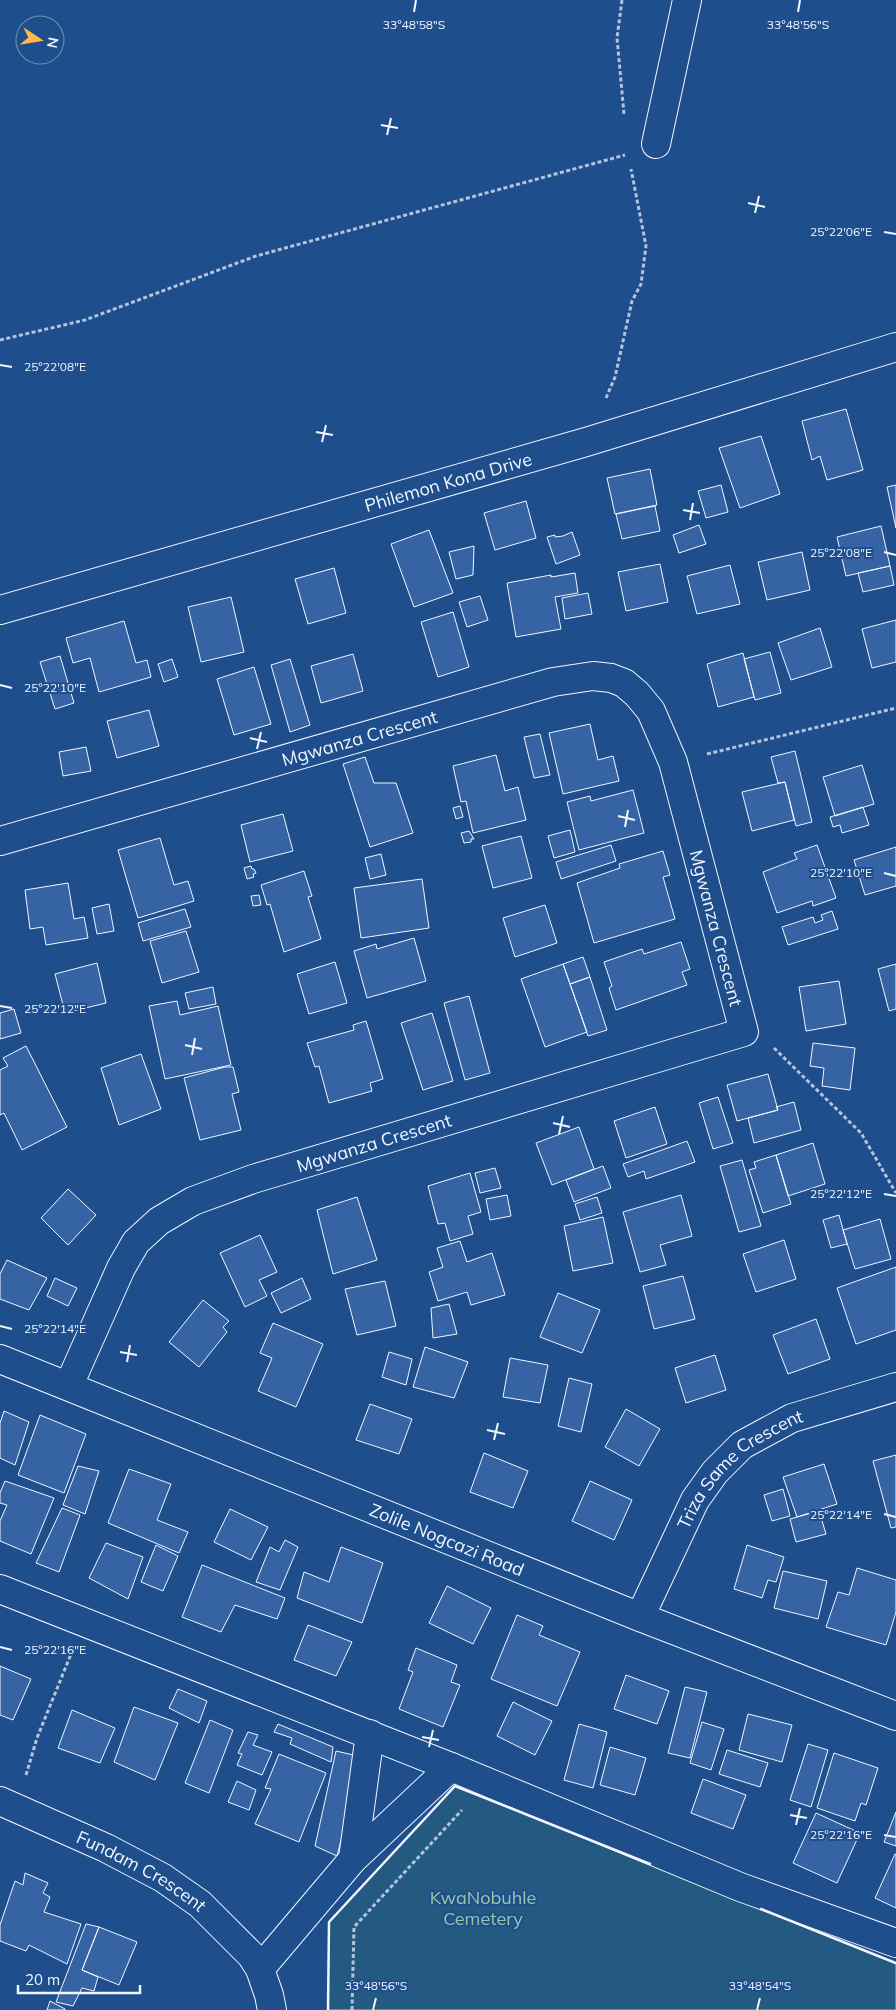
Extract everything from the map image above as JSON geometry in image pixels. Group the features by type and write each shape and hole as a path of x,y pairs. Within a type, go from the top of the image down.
{"street":[{"path":"656,144 687,0"},
{"name":"Philemon Kona Drive","path":"0,610 586,442 896,347"},
{"name":"Mgwanza Crescent","path":"0,841 553,682 593,676 611,678 624,683 637,694 651,711 673,762 744,1032 253,1180 193,1201 159,1221 136,1242 121,1268 69,1385"},
{"name":"Zolile Nogcazi Road","path":"0,1359 69,1385 640,1617 896,1716"},
{"name":"Triza Same Crescent","path":"640,1617 695,1500 715,1472 742,1445 792,1418 896,1387"},
{"path":"0,1589 452,1766 740,1887 896,1943"},
{"path":"353,1859 370,1734"},
{"path":"260,1969 353,1859 452,1766"},
{"name":"Fundam Crescent","path":"8,1805 106,1848 163,1878 200,1904 251,1955 260,1969 270,1995 272,2010"}],"path":[{"path":"622,0 617,38 624,116"},
{"path":"0,340 85,320 256,256 628,154 656,144"},
{"path":"586,442 615,377 632,301 641,284 646,246 628,154"},
{"path":"673,762 896,708"},
{"path":"744,1032 778,1050 860,1133 896,1194"},
{"path":"8,1805 84,1622"},
{"path":"352,2010 354,1927 462,1809"}],"green space":[{"name":"KwaNobuhle Cemetery","path":"455,1786 896,1964 896,2010 328,2010 329,1922"}],"building":[{"path":"846,409 863,470 827,480 820,456 812,460 802,421"},
{"path":"761,436 780,494 740,508 719,448"},
{"path":"650,469 657,505 615,514 607,478"},
{"path":"721,485 728,512 706,518 698,491"},
{"path":"896,485 896,528 887,487"},
{"path":"526,501 536,538 495,550 484,513"},
{"path":"655,506 660,531 622,539 616,514"},
{"path":"699,525 706,544 679,553 673,535"},
{"path":"881,526 890,566 846,576 837,537"},
{"path":"429,530 453,593 414,607 391,544"},
{"path":"572,532 580,555 556,564 547,537 563,536"},
{"path":"474,546 473,575 456,579 449,552"},
{"path":"802,552 810,590 767,600 758,562"},
{"path":"660,564 668,602 626,611 618,572"},
{"path":"730,565 740,604 697,614 687,576"},
{"path":"890,566 894,585 863,592 858,573"},
{"path":"334,568 346,613 308,624 295,579"},
{"path":"575,573 578,593 555,597 561,629 516,637 507,583 551,575 551,577"},
{"path":"588,593 592,614 565,619 562,598"},
{"path":"480,596 488,620 467,627 459,602"},
{"path":"231,597 244,652 201,662 188,607"},
{"path":"453,612 469,667 438,677 421,622"},
{"path":"896,620 896,662 872,668 862,629"},
{"path":"124,621 136,663 147,660 151,677 99,692 90,658 73,663 66,638"},
{"path":"820,628 832,667 791,680 778,643"},
{"path":"770,652 781,693 755,700 744,659"},
{"path":"743,653 754,697 718,707 707,664"},
{"path":"353,654 363,691 321,703 311,666"},
{"path":"60,656 74,703 55,709 40,662"},
{"path":"172,659 178,677 164,682 158,664"},
{"path":"290,659 310,725 290,732 271,665"},
{"path":"254,667 271,724 234,735 217,679"},
{"path":"149,710 159,746 117,758 107,721"},
{"path":"590,724 598,760 613,756 619,781 563,794 549,733"},
{"path":"540,734 550,775 534,778 524,737"},
{"path":"86,747 91,771 63,776 59,752"},
{"path":"795,751 812,822 796,826 785,782 778,783 771,757"},
{"path":"496,755 505,791 518,787 526,820 473,833 466,801 461,802 453,766"},
{"path":"365,757 374,783 396,783 413,833 370,847 343,764"},
{"path":"862,765 874,804 835,816 823,777"},
{"path":"785,782 794,820 752,831 742,792"},
{"path":"633,790 644,833 579,850 567,802 590,796 591,801"},
{"path":"460,806 463,817 456,819 453,808"},
{"path":"863,807 869,825 842,833 840,825 833,827 830,817"},
{"path":"283,814 293,851 250,862 241,825"},
{"path":"570,830 575,852 554,858 548,836"},
{"path":"469,831 474,839 471,839 471,842 464,843 461,833"},
{"path":"521,836 532,878 493,888 482,846"},
{"path":"160,838 174,885 188,881 194,901 138,918 118,850"},
{"path":"611,845 616,861 561,879 556,862"},
{"path":"817,845 836,898 813,906 812,901 777,913 763,872 797,859 794,853"},
{"path":"896,847 896,886 865,895 854,860"},
{"path":"663,851 670,875 663,877 675,919 594,943 577,883 620,868 619,864"},
{"path":"381,854 386,875 370,879 365,858"},
{"path":"251,866 256,873 253,874 254,877 247,879 244,868"},
{"path":"304,871 312,896 308,897 321,939 284,952 270,904 267,905 261,885"},
{"path":"422,879 429,928 361,938 354,888"},
{"path":"68,883 74,919 84,917 88,938 46,945 43,927 30,929 25,890"},
{"path":"259,895 261,905 253,906 251,896"},
{"path":"109,904 114,931 97,934 92,908"},
{"path":"545,905 557,943 515,957 503,918"},
{"path":"185,909 191,927 143,941 138,923"},
{"path":"832,911 838,929 788,945 782,927 813,917 815,923 823,920 821,915"},
{"path":"186,931 199,972 162,983 150,941"},
{"path":"414,938 426,981 367,998 354,951 376,944 377,949"},
{"path":"681,942 690,969 682,972 687,985 616,1010 609,988 612,986 604,962 642,949 644,954"},
{"path":"583,957 590,977 570,984 563,964"},
{"path":"335,962 347,1003 309,1014 297,974"},
{"path":"97,963 106,1003 65,1013 55,974"},
{"path":"563,964 587,1032 545,1047 521,979"},
{"path":"896,964 896,1009 889,1011 878,969"},
{"path":"590,977 607,1030 588,1036 570,984"},
{"path":"839,981 846,1024 806,1031 799,987"},
{"path":"213,987 216,1004 189,1009 185,993"},
{"path":"469,996 490,1073 465,1080 444,1003"},
{"path":"177,1001 180,1015 218,1006 231,1065 165,1079 149,1006"},
{"path":"14,1009 21,1033 0,1039 0,1013"},
{"path":"432,1013 453,1081 423,1090 401,1023"},
{"path":"366,1021 383,1079 370,1083 372,1091 329,1103 319,1066 315,1067 307,1043 354,1030 353,1025"},
{"path":"813,1043 855,1048 850,1090 822,1086 824,1068 810,1066"},
{"path":"26,1046 67,1127 22,1150 4,1113 0,1115 0,1070 8,1066 3,1058"},
{"path":"141,1054 161,1109 119,1125 101,1068"},
{"path":"225,1067 233,1067 239,1092 232,1094 241,1130 200,1140 184,1078"},
{"path":"768,1074 778,1110 737,1121 727,1085"},
{"path":"718,1097 733,1143 713,1149 699,1103"},
{"path":"794,1102 801,1130 754,1143 748,1118 778,1110 776,1107"},
{"path":"655,1107 667,1144 626,1158 614,1121"},
{"path":"579,1127 594,1169 552,1185 536,1143"},
{"path":"687,1141 695,1162 646,1179 644,1171 628,1177 623,1164"},
{"path":"813,1143 825,1184 788,1196 776,1155"},
{"path":"776,1155 791,1204 763,1213 749,1170 756,1168 754,1162"},
{"path":"742,1160 761,1226 739,1232 720,1166"},
{"path":"603,1166 611,1188 574,1202 566,1180"},
{"path":"495,1168 501,1188 480,1193 475,1173"},
{"path":"470,1173 481,1212 468,1216 473,1234 450,1241 445,1223 438,1224 428,1186"},
{"path":"68,1189 96,1215 68,1245 41,1218"},
{"path":"507,1195 511,1216 490,1220 486,1199"},
{"path":"681,1195 692,1236 660,1245 666,1265 640,1272 623,1212"},
{"path":"357,1197 377,1260 333,1274 317,1210"},
{"path":"597,1197 602,1213 580,1220 575,1204"},
{"path":"839,1215 847,1244 831,1248 823,1220"},
{"path":"603,1217 613,1263 573,1271 564,1226"},
{"path":"880,1219 891,1259 855,1269 843,1230"},
{"path":"260,1235 277,1272 259,1280 267,1296 245,1307 220,1253"},
{"path":"784,1240 796,1279 756,1292 743,1254"},
{"path":"460,1241 467,1262 492,1253 505,1295 471,1305 467,1292 438,1301 429,1272 443,1267 437,1248"},
{"path":"7,1260 47,1278 29,1310 0,1299 0,1274"},
{"path":"896,1267 896,1330 856,1344 837,1288"},
{"path":"683,1276 695,1319 654,1329 643,1286"},
{"path":"55,1278 77,1288 68,1306 47,1296"},
{"path":"302,1278 311,1299 281,1313 271,1293"},
{"path":"385,1281 396,1326 357,1335 345,1289"},
{"path":"558,1293 600,1310 582,1353 540,1337"},
{"path":"203,1300 229,1321 223,1327 227,1332 199,1367 169,1342"},
{"path":"449,1304 457,1334 433,1338 431,1308"},
{"path":"816,1319 830,1359 788,1374 773,1335"},
{"path":"273,1323 323,1344 296,1407 258,1391 272,1358 260,1353"},
{"path":"425,1347 468,1362 454,1398 413,1387"},
{"path":"389,1352 412,1359 406,1385 382,1377"},
{"path":"715,1355 726,1390 686,1403 675,1368"},
{"path":"510,1358 548,1365 540,1403 503,1397"},
{"path":"569,1378 592,1384 581,1432 558,1426"},
{"path":"370,1404 412,1419 399,1454 356,1440"},
{"path":"626,1409 660,1429 639,1466 605,1447"},
{"path":"4,1411 29,1422 15,1465 0,1458 0,1423"},
{"path":"40,1415 86,1434 64,1493 18,1475"},
{"path":"484,1453 528,1471 513,1508 470,1492"},
{"path":"896,1455 896,1527 891,1528 873,1461"},
{"path":"824,1464 837,1504 797,1517 783,1477"},
{"path":"78,1466 99,1471 85,1514 63,1505"},
{"path":"129,1469 171,1484 157,1520 188,1532 179,1553 108,1523"},
{"path":"5,1481 54,1498 31,1554 0,1541 0,1521 7,1505 0,1503 0,1493"},
{"path":"590,1481 632,1500 614,1540 572,1521"},
{"path":"783,1489 790,1516 772,1521 764,1495"},
{"path":"62,1508 80,1515 59,1572 36,1563"},
{"path":"230,1509 268,1527 251,1560 214,1542"},
{"path":"819,1511 826,1534 796,1542 790,1519"},
{"path":"285,1540 298,1547 280,1590 256,1582 270,1547 279,1552"},
{"path":"106,1543 143,1557 128,1599 89,1578"},
{"path":"156,1545 178,1556 163,1591 141,1582"},
{"path":"747,1545 784,1557 776,1582 768,1580 762,1598 734,1589"},
{"path":"341,1547 383,1563 362,1623 297,1598 304,1572 329,1582"},
{"path":"202,1565 285,1598 277,1619 235,1605 221,1632 182,1617"},
{"path":"857,1568 896,1580 896,1612 886,1645 826,1627 838,1592 849,1595"},
{"path":"783,1571 827,1581 818,1619 774,1608"},
{"path":"447,1586 491,1608 473,1644 429,1623"},
{"path":"517,1615 543,1626 539,1635 580,1652 557,1706 491,1679"},
{"path":"308,1625 352,1642 336,1676 294,1660"},
{"path":"416,1648 457,1665 451,1682 460,1685 443,1727 399,1709 413,1672 408,1670"},
{"path":"0,1666 31,1679 13,1720 0,1715"},
{"path":"626,1675 669,1691 657,1724 614,1709"},
{"path":"685,1687 707,1692 690,1758 668,1753"},
{"path":"178,1689 207,1701 199,1723 169,1708"},
{"path":"513,1702 552,1721 535,1755 497,1736"},
{"path":"134,1707 178,1723 155,1780 114,1762"},
{"path":"72,1710 115,1728 100,1763 58,1748"},
{"path":"748,1714 792,1725 782,1762 739,1750"},
{"path":"210,1720 233,1730 209,1793 185,1783"},
{"path":"702,1722 724,1729 711,1770 690,1763"},
{"path":"278,1724 333,1747 331,1762 290,1744 292,1738 274,1732"},
{"path":"579,1724 607,1732 593,1788 564,1780"},
{"path":"248,1732 258,1735 253,1745 272,1752 262,1775 237,1765 242,1754 238,1753"},
{"path":"808,1744 828,1750 811,1807 790,1800"},
{"path":"610,1747 646,1758 635,1795 600,1785"},
{"path":"727,1750 768,1763 760,1787 719,1774"},
{"path":"336,1751 362,1757 337,1856 315,1846"},
{"path":"834,1753 878,1768 866,1805 861,1803 855,1821 817,1808"},
{"path":"279,1754 326,1773 299,1842 255,1824 271,1789 265,1788"},
{"path":"703,1779 746,1795 733,1829 691,1813"},
{"path":"237,1781 256,1790 249,1810 228,1802"},
{"path":"896,1812 896,1846 884,1842"},
{"path":"816,1813 860,1833 837,1883 793,1863"},
{"path":"896,1854 896,1908 875,1898"},
{"path":"25,1873 48,1883 43,1893 50,1897 44,1912 81,1924 67,1964 29,1945 26,1951 0,1941 0,1925 15,1881 23,1885"},
{"path":"86,1924 99,1927 82,1970 98,1977 94,1991 82,1988 73,2006 56,2002"},
{"path":"99,1927 137,1942 119,1985 82,1970"},
{"path":"50,2001 65,2009 65,2010 47,2010"}],"wall":[{"path":"328,2010 329,1922 455,1786 650,1864"},
{"path":"761,1909 896,1963"}]}
